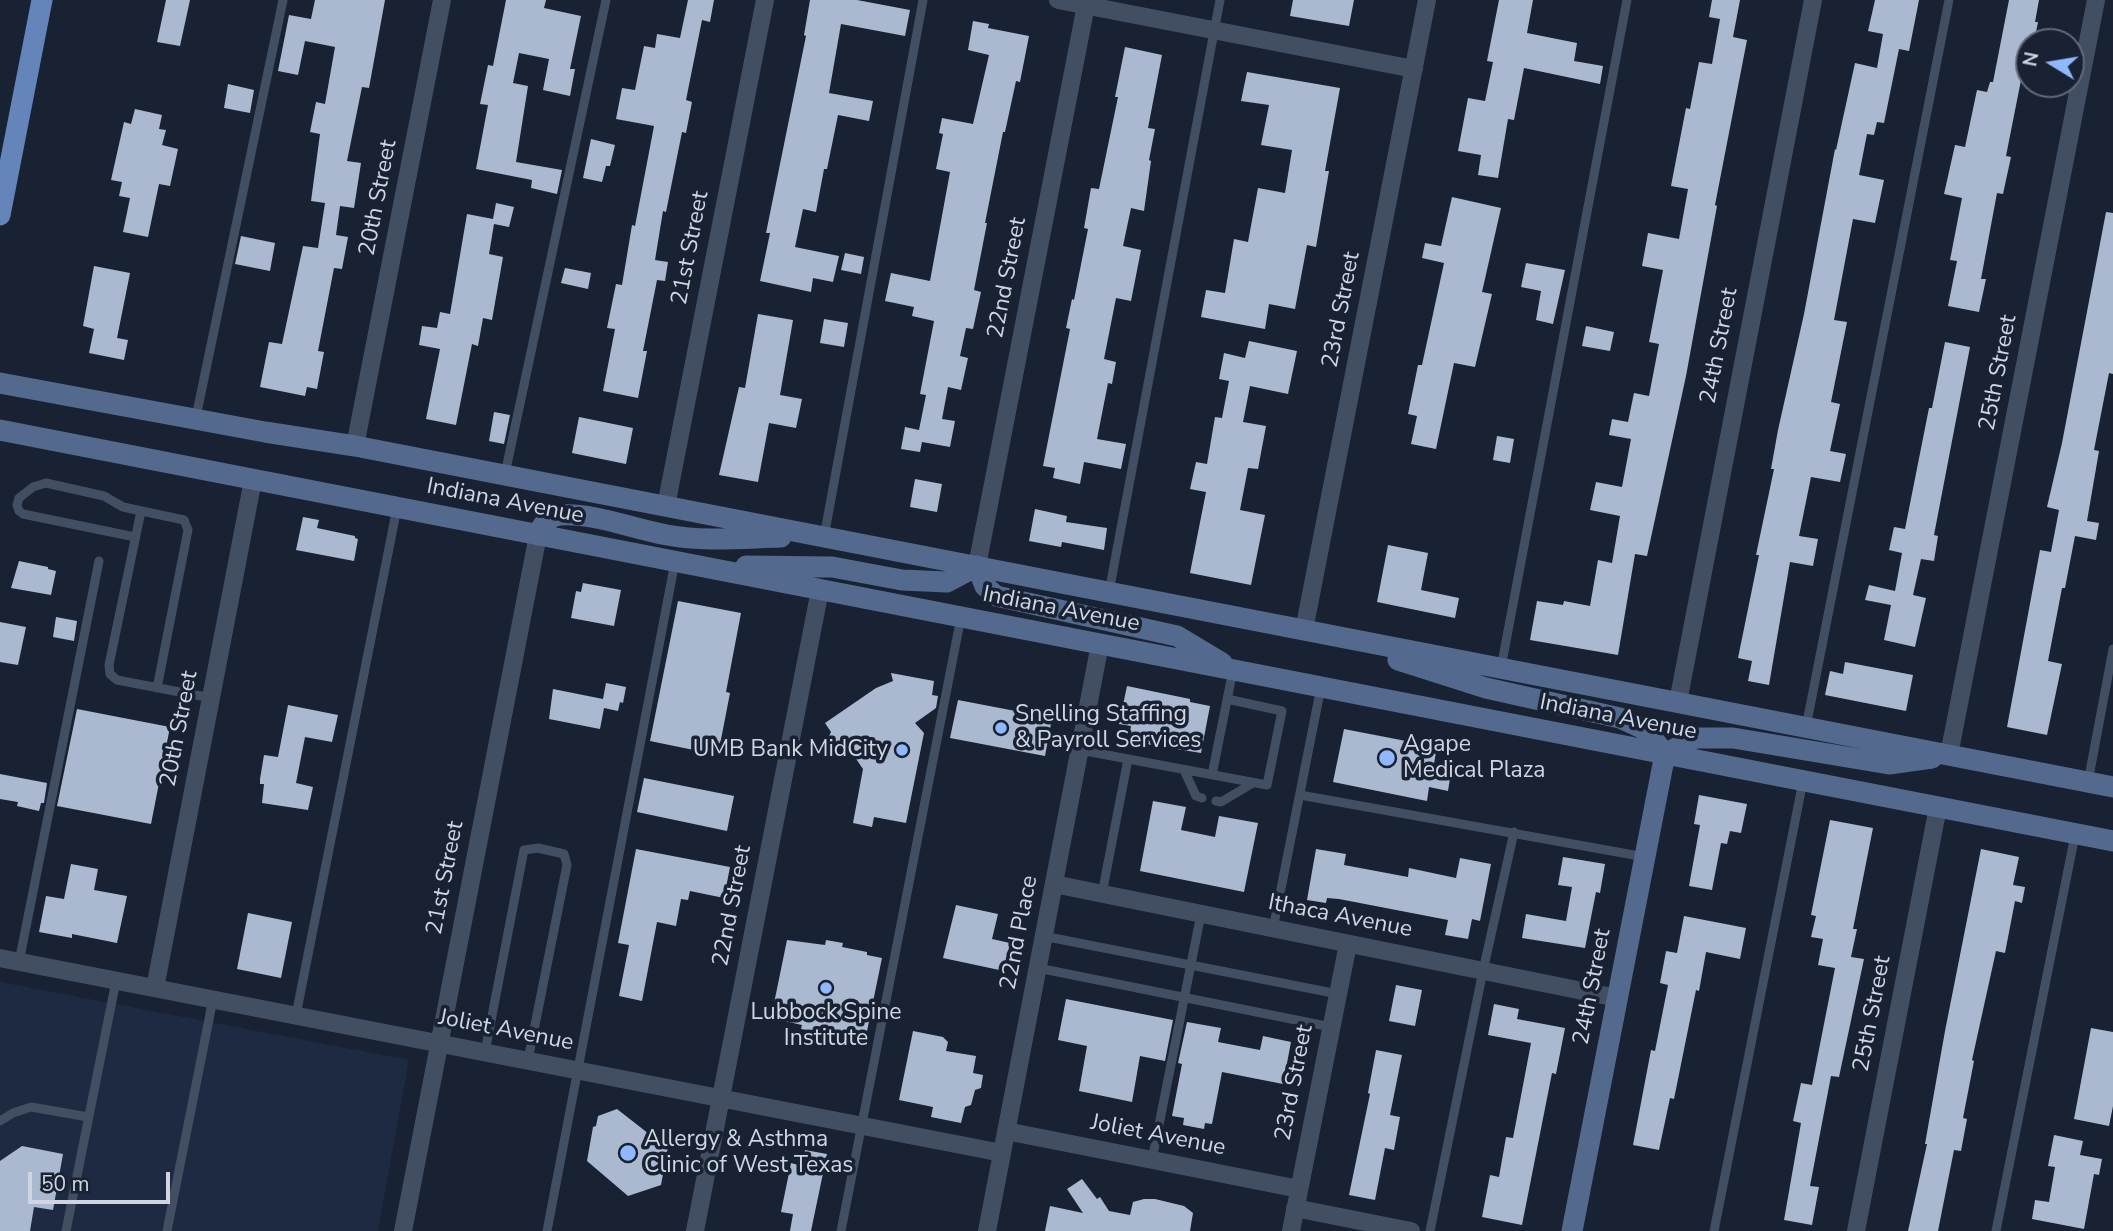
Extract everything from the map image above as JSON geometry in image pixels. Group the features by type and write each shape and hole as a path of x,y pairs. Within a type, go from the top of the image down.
{"main road":[{"path":"0,215 42,0"},
{"name":"Indiana Avenue","path":"0,383 355,446 2113,787"},
{"name":"Indiana Avenue","path":"0,430 2113,841"},
{"path":"538,535 544,522 558,515 591,517 668,536 722,539 821,536"},
{"path":"683,563 832,567 902,580 947,582 977,566 985,586 996,596 1177,636 1233,670"},
{"path":"1304,630 1486,688 1620,718 1646,730 1665,754 1695,738 1733,738 1889,764 1949,755"},
{"name":"24th Street","path":"1572,1231 1665,754"}],"street":[{"name":"20th Street","path":"355,446 442,0"},
{"name":"21st Street","path":"666,506 765,0"},
{"path":"1058,0 1086,3 1414,69"},
{"name":"23rd Street","path":"1304,630 1427,0"},
{"name":"24th Street","path":"1678,702 1813,0"},
{"name":"25th Street","path":"1949,755 2096,0"},
{"name":"22nd Street","path":"977,566 1086,3"},
{"name":"20th Street","path":"155,988 253,480"},
{"name":"21st Street","path":"403,1231 538,535"},
{"name":"22nd Street","path":"695,1231 820,590"},
{"name":"22nd Place","path":"987,1231 1100,645"},
{"name":"25th Street","path":"1856,1231 1938,807"},
{"name":"Ithaca Avenue","path":"1054,884 1617,998"},
{"name":"23rd Street","path":"1291,1231 1348,944"},
{"name":"Joliet Avenue","path":"0,958 1002,1153"},
{"name":"Joliet Avenue","path":"1006,1131 1299,1189"},
{"path":"1295,1208 1411,1231"}],"lane":[{"path":"195,419 283,0"},
{"path":"505,475 606,0"},
{"path":"821,536 923,0"},
{"path":"1109,592 1220,0"},
{"path":"1501,668 1627,0"},
{"path":"1806,727 1949,0"},
{"path":"135,537 23,514 17,505 19,498 33,487 46,483 104,496 123,507 184,520 188,530 157,688"},
{"path":"296,1015 397,508"},
{"path":"141,511 109,665 110,674 117,680 211,698"},
{"path":"19,962 99,561"},
{"path":"547,1231 577,1070 683,563"},
{"path":"841,1231 961,617"},
{"path":"2088,782 2113,649"},
{"path":"1212,775 1233,670"},
{"path":"1273,929 1321,687"},
{"path":"1080,750 1267,785 1282,711 1227,699"},
{"path":"1102,894 1128,759"},
{"path":"1184,769 1195,796 1202,798"},
{"path":"1714,1231 1803,781"},
{"path":"1216,801 1221,802 1253,783"},
{"path":"1300,796 1645,857"},
{"path":"1430,1231 1514,832"},
{"path":"1996,1231 2075,833"},
{"path":"485,1052 524,850 538,848 564,854 567,865 528,1060"},
{"path":"1152,1160 1201,914"},
{"path":"1043,936 1338,994"},
{"path":"1038,968 1331,1027"},
{"path":"66,1231 116,981"},
{"path":"167,1231 213,999"},
{"path":"0,1121 31,1107 88,1117"}],"shaded area":[{"path":"0,982 409,1060 378,1231 0,1231"}],"building":[{"path":"166,0 190,0 180,46 157,42"},
{"path":"315,0 385,0 369,88 362,87 347,161 361,163 354,208 340,206 336,235 348,237 342,269 334,268 318,351 324,352 317,389 307,387 305,396 260,387 269,342 282,344 303,246 318,248 325,203 311,201 320,134 310,132 316,102 325,104 335,47 305,41 298,75 278,71 289,15 311,19"},
{"path":"506,0 546,0 544,8 581,16 570,69 575,69 570,96 543,90 549,59 519,53 513,83 528,86 516,162 562,170 557,194 531,188 532,180 476,169 488,105 480,104 488,65 493,66"},
{"path":"688,0 714,0 710,22 702,20 686,100 692,102 686,133 682,132 666,212 663,211 655,260 668,262 665,281 657,280 643,351 647,351 638,398 603,391 615,329 607,328 616,284 622,285 654,126 616,119 622,88 635,90 644,46 655,48 657,34 680,38"},
{"path":"810,0 857,0 910,10 905,36 841,24 829,93 873,101 869,121 838,115 816,212 803,209 795,247 839,256 833,282 813,278 811,292 760,281 770,233 766,233 806,36"},
{"path":"1293,0 1354,0 1349,26 1290,16"},
{"path":"1499,0 1533,0 1527,33 1577,43 1574,61 1603,66 1600,84 1524,68 1514,120 1508,119 1498,178 1478,175 1481,155 1458,151 1468,98 1485,101 1493,62 1487,61"},
{"path":"1712,0 1740,0 1733,37 1747,40 1686,376 1647,556 1635,554 1618,655 1530,640 1537,601 1563,605 1564,601 1590,606 1598,560 1612,563 1620,516 1590,510 1596,482 1622,487 1631,439 1609,435 1612,419 1628,422 1634,393 1649,396 1659,344 1649,342 1663,270 1642,266 1648,233 1679,239 1688,189 1671,186 1686,108 1690,109 1699,62 1712,64 1720,19 1709,17"},
{"path":"1875,0 1919,0 1909,51 1899,49 1884,123 1877,122 1874,135 1867,134 1859,175 1884,180 1875,223 1853,219 1834,320 1847,322 1831,402 1840,404 1830,451 1846,454 1840,482 1811,477 1799,536 1818,539 1813,566 1790,562 1769,685 1748,681 1752,661 1738,658 1759,555 1756,555 1774,469 1771,469 1778,430 1855,63 1877,68 1883,34 1868,31"},
{"path":"2009,0 2039,0 2035,22 2038,22 2037,28 2015,28 2015,98 2017,98 2006,156 2011,157 2003,194 1997,193 1981,279 1986,279 1979,312 1948,306 1957,261 1950,260 1962,198 1944,194 1955,145 1965,147 1977,90 1987,92 1990,82 1993,82"},
{"path":"973,21 989,24 988,28 1029,36 1020,82 1016,81 1003,132 985,223 974,290 981,292 973,329 966,328 960,356 968,358 961,390 948,387 942,419 955,421 950,447 922,442 920,452 901,449 905,427 919,430 926,395 920,394 934,321 912,316 914,307 885,301 891,273 930,281 950,172 936,169 943,134 939,133 942,118 973,124 989,55 968,50"},
{"path":"1125,47 1162,55 1148,128 1155,129 1144,211 1131,208 1123,246 1141,250 1131,301 1116,298 1104,359 1116,362 1112,384 1108,383 1097,439 1126,444 1121,469 1084,462 1080,484 1053,478 1055,468 1043,466 1070,329 1066,328 1088,229 1084,228 1091,188 1099,189 1118,97 1115,97"},
{"path":"1247,72 1340,88 1325,171 1329,171 1316,247 1307,245 1295,309 1269,304 1265,329 1201,317 1206,290 1225,293 1234,239 1248,242 1258,188 1285,193 1292,150 1261,145 1269,105 1241,101"},
{"path":"228,84 254,90 250,113 224,108"},
{"path":"135,109 162,115 159,129 166,130 162,145 178,149 170,186 159,184 148,237 123,232 130,198 119,196 122,182 111,180 124,122 131,124"},
{"path":"591,139 615,145 610,166 606,166 602,182 583,178"},
{"path":"1452,197 1501,208 1482,292 1492,294 1475,367 1454,363 1436,449 1411,444 1417,416 1408,414 1418,365 1422,365 1444,263 1422,258 1425,243 1441,246"},
{"path":"496,203 514,207 509,227 494,224 489,254 503,257 492,320 483,318 478,346 472,344 456,425 426,419 440,349 419,345 422,326 437,328 440,312 450,314 467,214 493,219"},
{"path":"2106,212 2113,213 2113,374 2109,373 2094,450 2099,451 2087,521 2099,523 2096,540 2075,536 2065,588 2062,588 2048,661 2062,664 2047,735 2007,727 2040,550 2051,552 2059,510 2047,507 2062,443"},
{"path":"241,236 275,243 270,271 235,264"},
{"path":"845,253 864,257 861,274 841,270"},
{"path":"1526,263 1565,270 1553,324 1536,320 1541,291 1521,287"},
{"path":"94,266 130,273 117,338 128,340 124,360 89,353 94,329 83,326"},
{"path":"565,268 591,273 588,289 561,283"},
{"path":"758,314 793,320 780,395 802,399 796,428 769,423 758,482 719,475 739,387 745,388"},
{"path":"824,319 848,323 844,347 820,343"},
{"path":"1586,326 1614,332 1610,351 1582,346"},
{"path":"1249,341 1297,351 1288,394 1250,386 1243,422 1266,426 1258,469 1248,468 1240,510 1265,515 1251,585 1190,573 1206,492 1190,489 1196,462 1207,464 1215,417 1222,418 1229,381 1219,379 1224,353 1245,358"},
{"path":"1945,342 1970,347 1934,535 1938,536 1934,561 1921,559 1913,595 1926,598 1915,647 1884,640 1891,605 1865,600 1869,585 1895,591 1902,553 1889,550 1894,527 1905,529"},
{"path":"494,412 510,415 504,444 489,441"},
{"path":"579,417 633,428 626,464 572,453"},
{"path":"1497,436 1514,439 1510,463 1493,460"},
{"path":"915,479 942,484 937,512 910,507"},
{"path":"1035,509 1067,516 1066,522 1107,528 1104,550 1062,542 1061,547 1029,541"},
{"path":"303,517 319,520 317,528 355,536 358,539 354,561 296,550"},
{"path":"1388,545 1428,553 1421,590 1459,598 1455,618 1377,602"},
{"path":"19,561 56,571 51,595 11,588"},
{"path":"583,583 621,590 614,626 571,618 576,591 581,592"},
{"path":"678,601 741,613 726,692 730,693 718,755 650,741"},
{"path":"56,617 77,621 74,641 53,637"},
{"path":"0,622 26,627 18,665 0,662"},
{"path":"1845,662 1913,675 1906,711 1825,695 1830,671 1843,674"},
{"name":"UMB Bank MidCity","path":"891,673 934,681 932,695 938,696 936,708 915,723 924,733 906,823 874,817 872,827 853,823 863,769 850,750 841,755 829,736 831,732 825,723 876,688 893,681"},
{"path":"606,683 626,687 623,703 620,702 618,711 604,708 600,729 549,719 553,689 603,699"},
{"path":"1127,686 1190,699 1190,702 1210,706 1201,753 1128,741 1131,726 1119,724"},
{"name":"Snelling Staffing & Payroll Services","path":"958,700 1052,718 1045,756 950,738"},
{"path":"288,705 338,715 332,742 305,737 296,783 313,787 308,810 262,803 264,784 260,784 260,779 264,755 278,757"},
{"path":"77,709 170,727 151,824 57,806"},
{"name":"Agape Medical Plaza","path":"1344,729 1437,747 1433,769 1451,772 1448,791 1429,787 1427,801 1333,782"},
{"path":"0,774 47,783 44,803 41,803 39,811 17,806 18,802 0,799"},
{"path":"644,778 734,796 727,831 637,812"},
{"path":"1699,795 1747,804 1741,833 1730,831 1727,844 1721,843 1712,890 1689,886 1700,825 1694,824"},
{"path":"1153,801 1186,807 1181,830 1215,837 1219,816 1258,823 1244,892 1140,871"},
{"path":"1830,820 1873,828 1853,929 1857,929 1851,957 1864,959 1839,1077 1831,1076 1810,1186 1819,1187 1812,1225 1784,1220 1801,1123 1793,1121 1801,1083 1812,1085 1835,968 1818,965 1823,939 1811,937 1816,916 1811,915"},
{"path":"636,849 730,867 724,898 690,891 688,900 681,899 676,926 657,922 642,1001 619,996 629,945 618,943"},
{"path":"1316,849 1346,854 1344,865 1408,877 1409,868 1456,878 1460,858 1491,864 1480,921 1472,919 1468,939 1445,935 1448,920 1339,899 1327,898 1326,903 1307,900"},
{"path":"1981,849 2019,857 2013,885 2025,887 2022,903 2015,901 2005,953 1996,951 1972,1060 1974,1061 1963,1118 1967,1119 1961,1151 1954,1150 1938,1231 1908,1231 1927,1144 1945,1031"},
{"path":"1563,857 1605,864 1600,893 1596,892 1585,948 1522,938 1526,914 1566,921 1572,887 1558,885"},
{"path":"71,864 98,869 94,890 127,896 117,943 72,934 72,938 39,932 46,896 64,899"},
{"path":"956,905 998,914 992,939 1010,943 1004,971 943,958"},
{"path":"248,913 292,922 281,978 237,969"},
{"path":"1684,916 1746,928 1740,959 1706,952 1674,1099 1670,1098 1659,1150 1633,1145 1651,1050 1655,1051 1668,985 1660,983 1666,951 1677,953"},
{"name":"Lubbock Spine Institute","path":"787,940 825,945 826,940 843,943 842,947 882,958 866,1036 835,1030 833,1040 807,1035 808,1030 801,1029 802,1025 771,1018"},
{"path":"1396,985 1422,990 1415,1026 1389,1021"},
{"path":"1066,999 1173,1020 1165,1061 1140,1056 1132,1102 1079,1091 1087,1046 1058,1040"},
{"path":"1494,1004 1519,1009 1517,1019 1565,1028 1556,1074 1552,1073 1522,1225 1482,1217 1490,1175 1499,1177 1506,1137 1513,1138 1531,1043 1488,1035"},
{"path":"1187,1022 1221,1028 1218,1042 1260,1050 1263,1036 1291,1042 1283,1084 1222,1072 1212,1124 1205,1123 1204,1129 1183,1125 1184,1118 1172,1116 1182,1064 1178,1063"},
{"path":"2091,1028 2113,1032 2113,1106 2109,1126 2074,1119"},
{"path":"913,1031 943,1037 948,1042 946,1051 976,1056 973,1073 983,1075 981,1088 975,1090 971,1105 965,1107 961,1123 931,1117 933,1107 899,1100"},
{"path":"1376,1050 1402,1055 1390,1115 1400,1117 1394,1150 1385,1148 1375,1200 1349,1195 1370,1094 1368,1093"},
{"name":"Allergy & Asthma Clinic of West Texas","path":"617,1109 658,1141 670,1136 661,1185 628,1196 587,1161 593,1127 596,1126 598,1116"},
{"path":"2054,1135 2083,1141 2080,1155 2102,1159 2099,1175 2094,1174 2084,1229 2032,1219 2035,1200 2049,1202 2055,1167 2048,1166"},
{"path":"22,1146 63,1154 53,1210 34,1207 30,1231 0,1231 0,1161"},
{"path":"805,1150 827,1154 811,1231 790,1231 793,1214 781,1212 791,1163 802,1166"},
{"path":"1082,1179 1097,1199 1100,1197 1109,1211 1130,1215 1133,1202 1144,1199 1184,1206 1193,1213 1190,1231 1045,1231 1050,1206 1083,1213 1067,1189"}],"place":[{"name":"Snelling Staffing & Payroll Services","path":"1001,728"},
{"name":"UMB Bank MidCity","path":"902,750"},
{"name":"Agape Medical Plaza","path":"1387,758"},
{"name":"Lubbock Spine Institute","path":"826,988"},
{"name":"Allergy & Asthma Clinic of West Texas","path":"628,1153"}]}
